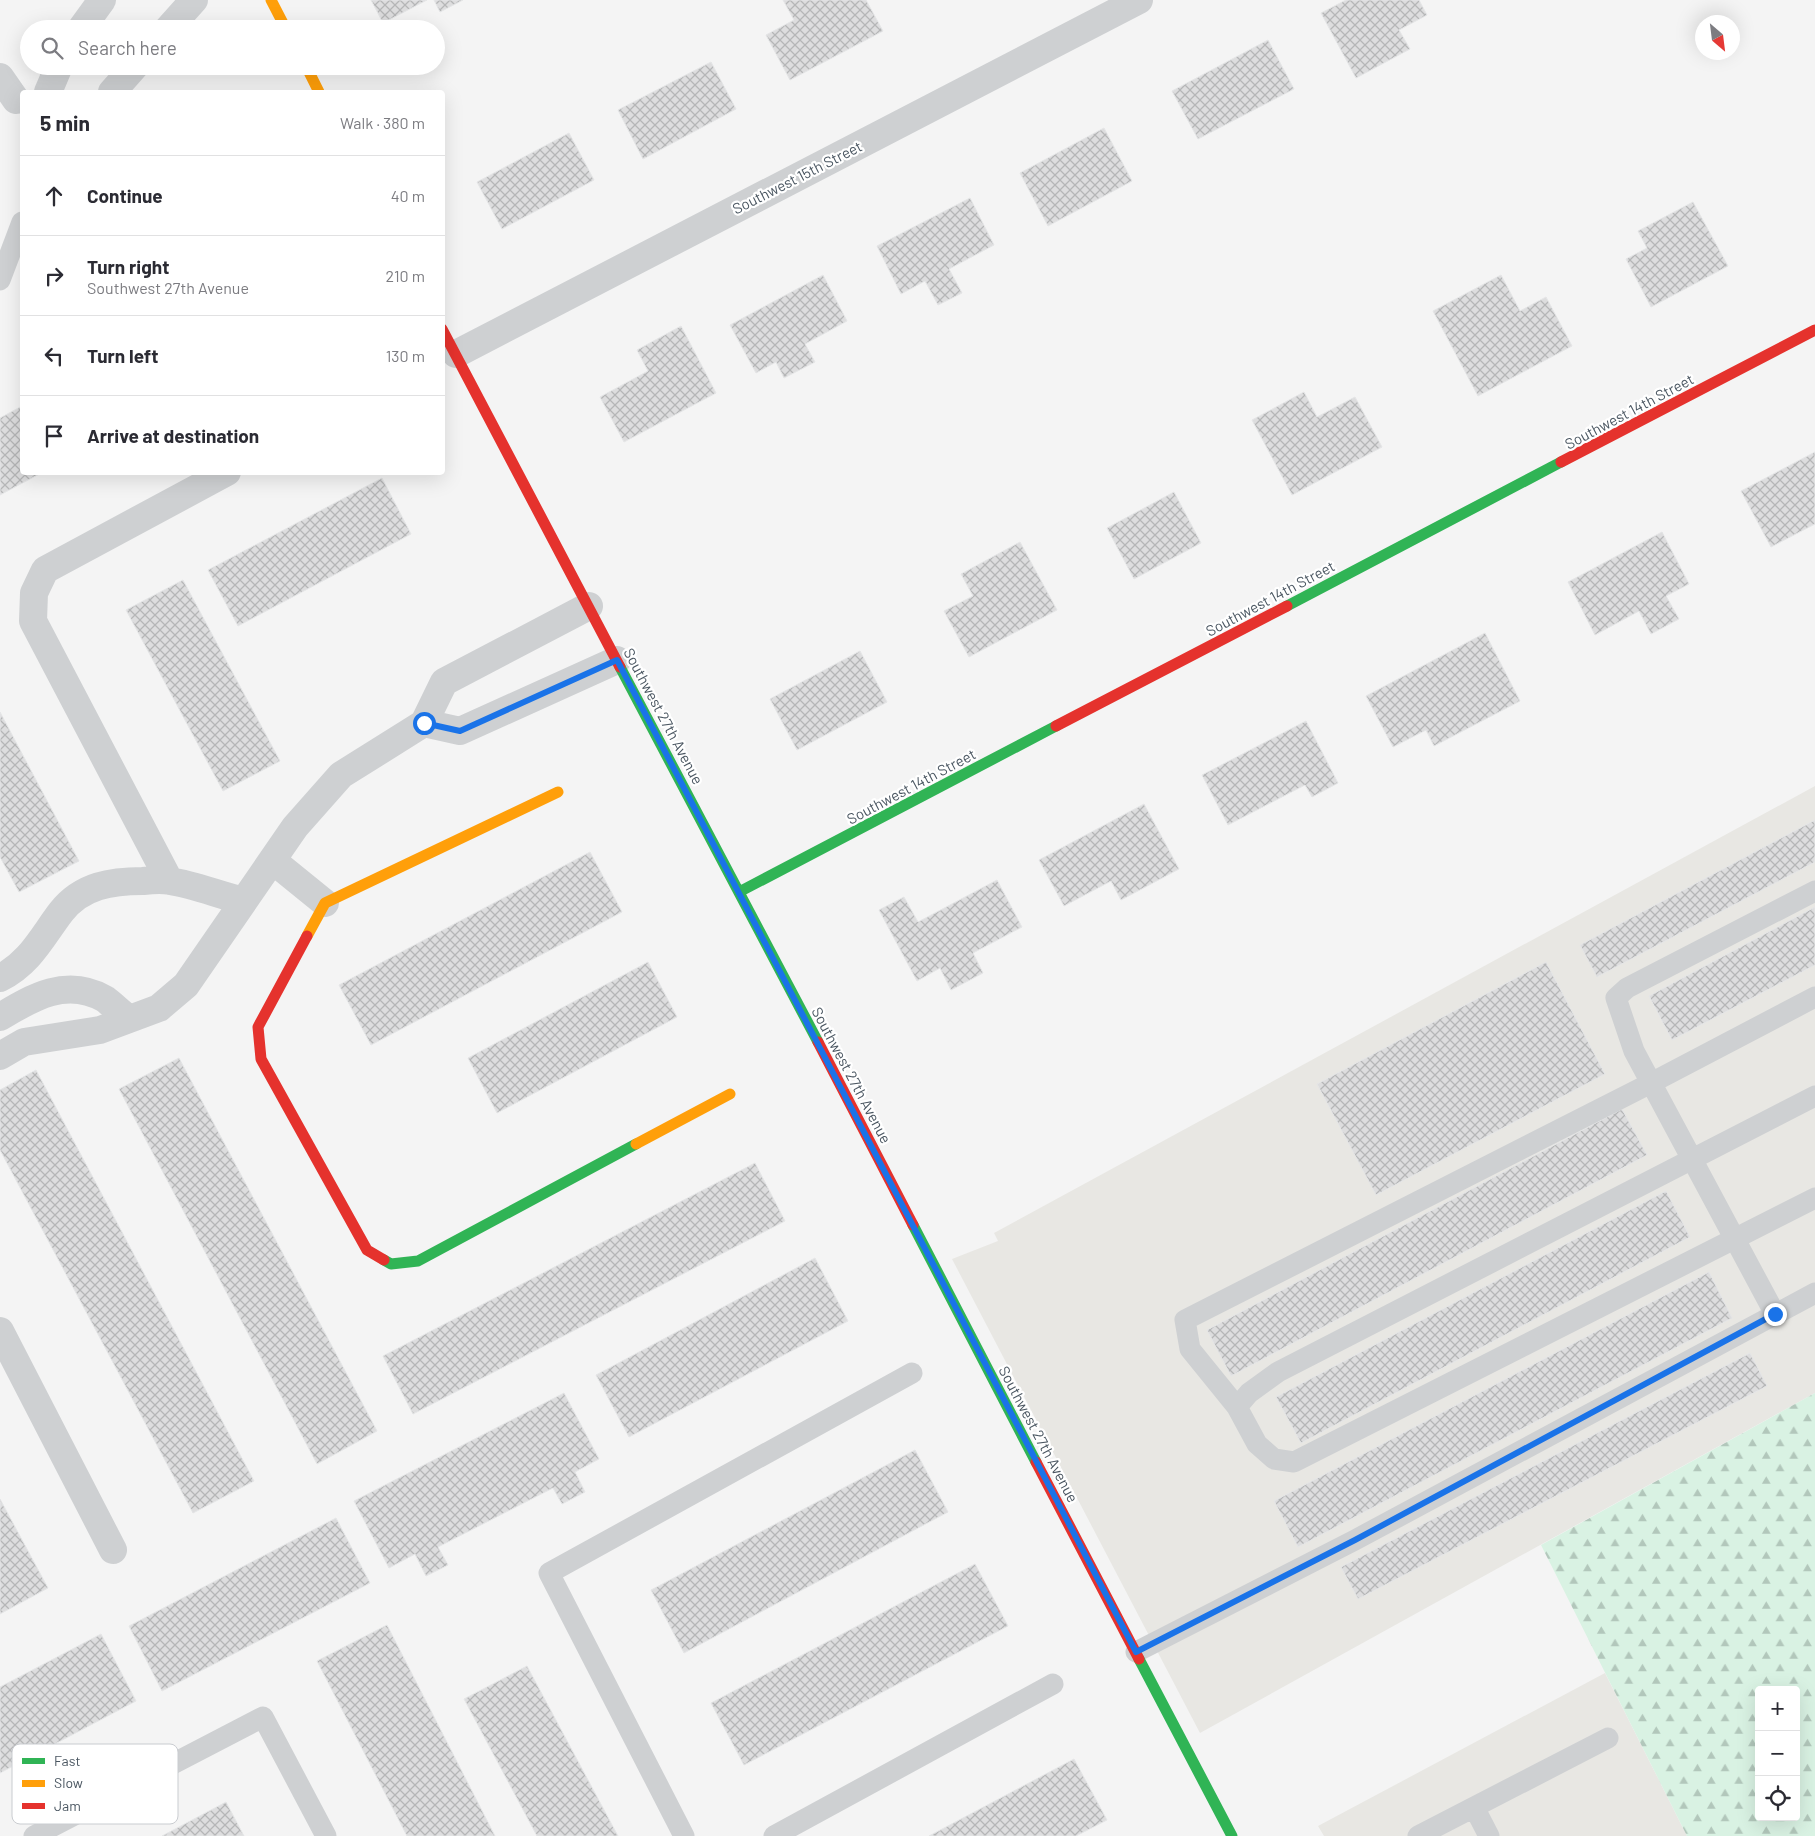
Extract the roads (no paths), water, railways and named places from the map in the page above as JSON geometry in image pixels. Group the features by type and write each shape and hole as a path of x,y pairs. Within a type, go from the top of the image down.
{"street":[{"path":"176,20 194,0"},
{"path":"271,0 281,20"},
{"name":"Southwest 15th Street","path":"456,354 1139,0"},
{"path":"49,90 55,75"},
{"path":"114,90 127,75"},
{"path":"311,75 319,90"},
{"path":"0,77 13,101"},
{"name":"Southwest 14th Street","path":"739,892 1815,330"},
{"name":"Southwest 27th Avenue","path":"445,334 739,892 1232,1836"},
{"path":"169,880 33,621 34,593 45,570 221,475"},
{"path":"0,1056 24,1042 100,1030 159,1008 186,985 295,827 341,775 424,723 444,682 589,606"},
{"path":"424,723 460,731 617,660"},
{"path":"558,792 325,903 258,1027 261,1059 367,1250 391,1264 418,1261 730,1094"},
{"path":"272,860 325,903"},
{"path":"0,978 12,972 25,961 61,912 76,896 91,889 114,882 169,880 244,901"},
{"path":"0,1017 29,1001 66,988 84,990 105,1000 129,1019"},
{"path":"0,1331 113,1550"}],"lane":[{"path":"0,280 20,227"},
{"path":"1775,1314 1634,1051 1616,998 1627,988 1815,891"},
{"path":"1815,997 1651,1083 1185,1320 1190,1349 1237,1408 1257,1444 1274,1459 1294,1462 1815,1198"},
{"path":"1237,1408 1249,1393 1278,1372 1815,1096"},
{"path":"1136,1652 1355,1540 1815,1293"},
{"path":"684,1836 549,1573 912,1373"},
{"path":"774,1836 1053,1684"},
{"path":"178,1761 263,1717 326,1836"},
{"path":"1418,1836 1608,1738"},
{"path":"1474,1807 1489,1836"},
{"path":"34,1836 57,1824"}]}
